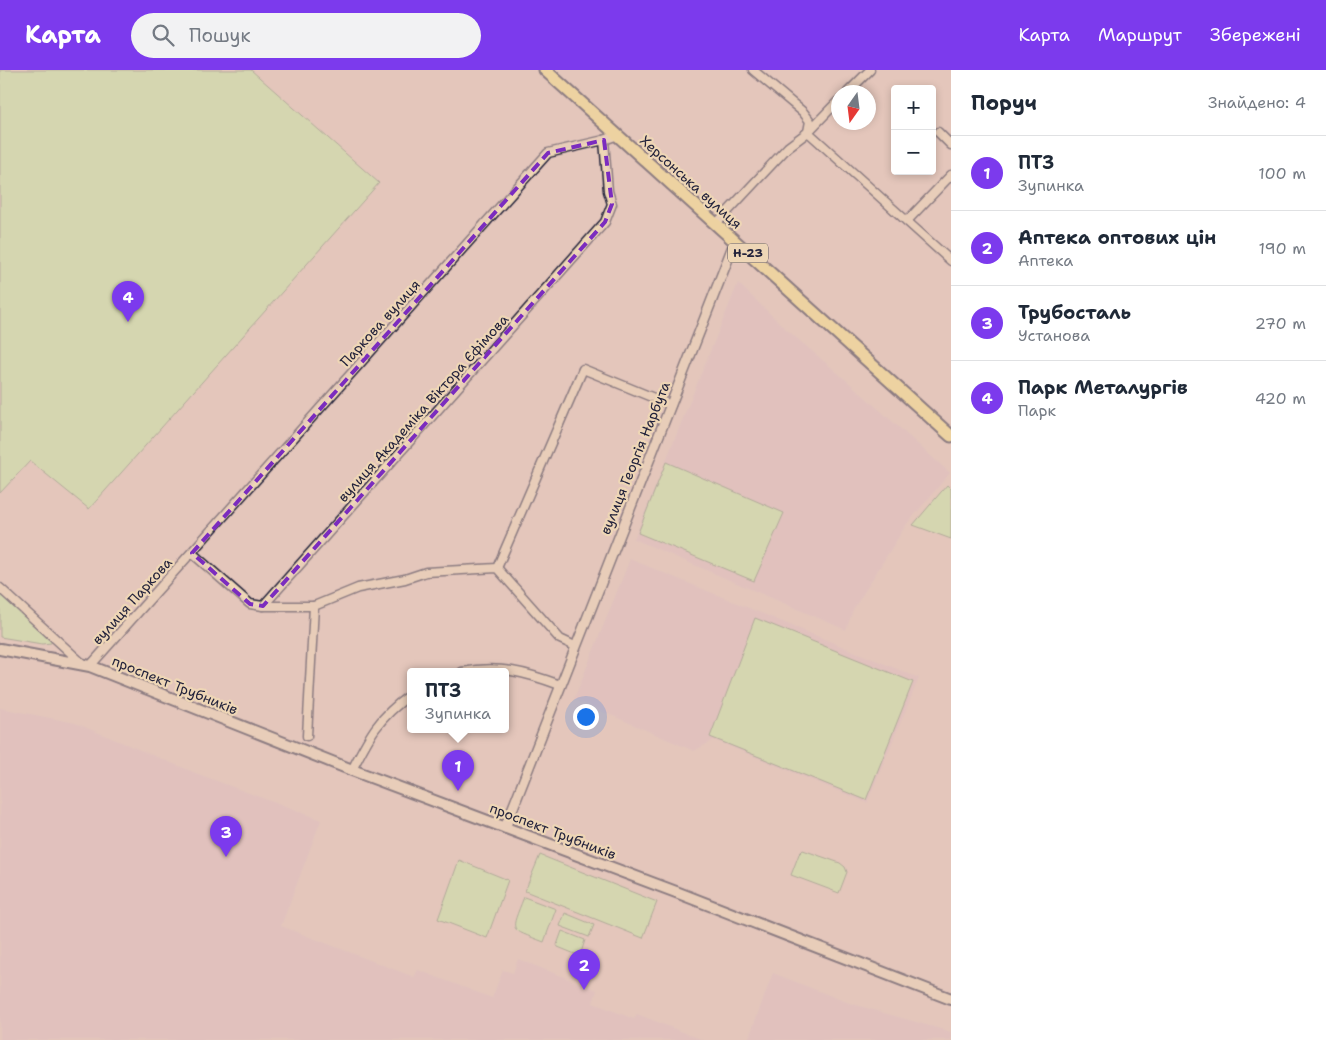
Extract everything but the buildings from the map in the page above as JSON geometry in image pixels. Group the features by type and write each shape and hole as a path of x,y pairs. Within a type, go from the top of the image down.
{"main road":[{"name":"Херсонська вулиця","path":"545,70 951,436"},
{"name":"проспект Трубників","path":"0,650 87,666 352,770 951,999"}],"street":[{"path":"753,70 803,112 810,121 808,132"},
{"path":"855,85 870,70"},
{"path":"716,224 788,147 808,132 831,108"},
{"path":"808,132 951,261"},
{"path":"938,132 951,145"},
{"name":"Паркова вулиця","path":"192,553 548,153 618,136"},
{"name":"вулиця Академіка Віктора Єфімова","path":"263,606 605,222 612,204 608,190 604,140"},
{"path":"908,221 951,175"},
{"name":"вулиця Георгія Нарбута","path":"504,828 735,241"},
{"path":"496,568 584,369 671,405"},
{"path":"192,553 250,604 263,606 314,606 358,588 405,579 426,572 496,568"},
{"name":"вулиця Паркова","path":"87,666 192,553"},
{"path":"496,568 560,639 575,646"},
{"path":"0,588 87,666"},
{"path":"307,736 314,606"},
{"path":"509,669 560,685"},
{"path":"352,770 371,733 393,707 407,697"}],"highlighted area":[{"path":"604,140 612,204 605,222 263,606 250,604 192,553 548,153"}],"shaded area":[{"path":"738,283 786,329 950,473 906,525 853,610 846,630 634,539"},
{"path":"630,559 919,678 867,803 714,740 694,751 574,699"},
{"path":"0,708 75,723 198,774 321,820 281,926 414,977 418,970 492,998 503,970 513,973 518,959 597,990 593,1003 634,1019 637,1014 703,1040 0,1040"},
{"path":"773,973 849,1003 951,1032 951,1040 748,1040"}],"green space":[{"path":"0,70 251,70 379,183 89,509 30,461 0,493"},
{"path":"666,462 784,513 754,581 638,533"},
{"path":"947,485 951,489 951,539 913,525"},
{"path":"0,592 52,640 51,643 42,644 0,637"},
{"path":"755,618 913,682 866,800 710,737"},
{"path":"803,850 840,863 845,867 847,872 839,893 791,875 799,854"},
{"path":"540,855 657,902 643,938 525,891"},
{"path":"459,860 508,880 487,938 438,919"},
{"path":"524,897 556,909 544,942 515,928 516,917"},
{"path":"565,913 594,925 589,937 560,926"},
{"path":"562,931 585,940 580,956 558,947"}],"place":[{"name":"Парк Металургів","path":"128,322"},
{"name":"ПТЗ","path":"458,791"},
{"name":"Трубосталь","path":"226,857"},
{"name":"Аптека оптових цін","path":"584,990"}]}
